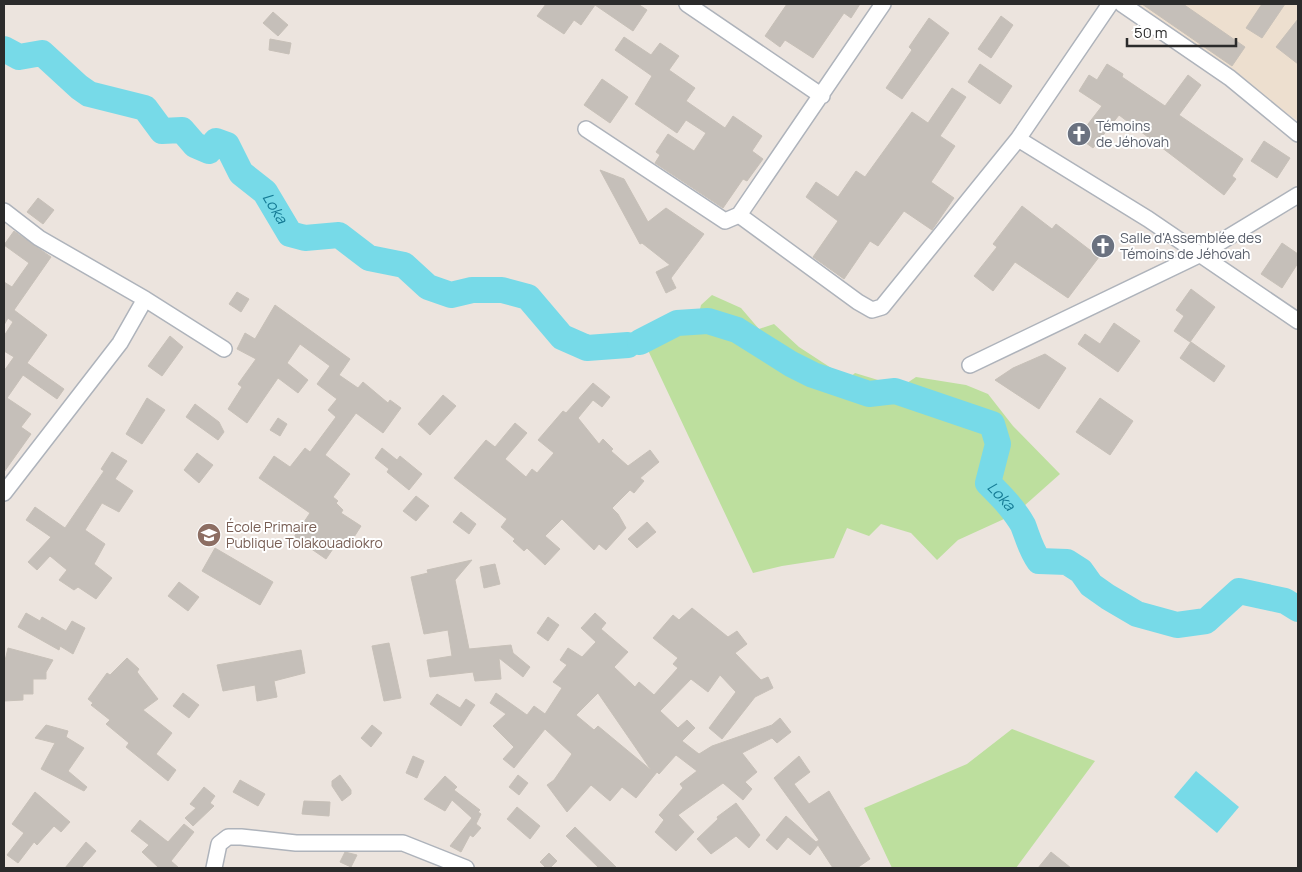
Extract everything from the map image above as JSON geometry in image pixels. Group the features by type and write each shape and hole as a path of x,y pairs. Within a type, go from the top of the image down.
{"street":[{"path":"687,4 822,96"},
{"path":"586,129 725,221 739,215 883,4"},
{"path":"739,215 872,310 882,307 1018,138 1110,4"},
{"path":"1122,4 1230,78 1298,134"},
{"path":"1018,138 1148,219 1298,321"},
{"path":"970,365 1199,255 1298,196"},
{"path":"4,211 39,238 145,299 224,349"},
{"path":"4,494 120,343 145,299"},
{"path":"214,868 219,844 228,837 241,837 296,843 403,843 466,868"}],"shaded area":[{"path":"1134,4 1298,4 1298,121 1132,6"}],"green space":[{"path":"712,295 741,308 759,329 774,324 799,347 848,379 855,373 901,387 916,377 966,385 988,394 1013,426 1060,474 1015,514 958,540 937,560 911,533 881,524 869,536 847,528 834,558 782,566 753,573 646,346 697,322 701,305"},
{"path":"1012,729 1095,761 1016,868 892,868 864,808 967,764"}],"water":[{"path":"1196,771 1239,807 1217,833 1174,797"}],"building":[{"path":"546,4 638,4 647,10 633,31 595,5 581,25 574,20 564,34 537,16"},
{"path":"787,4 860,4 851,18 844,13 813,58 785,40 780,47 765,36"},
{"path":"1142,4 1183,4 1245,47 1232,66"},
{"path":"1262,4 1285,4 1262,38 1246,28"},
{"path":"273,12 288,25 278,36 263,23"},
{"path":"1001,16 1013,25 991,58 978,49"},
{"path":"929,18 949,33 902,99 886,88 912,50 909,47"},
{"path":"1298,19 1298,64 1276,47"},
{"path":"624,37 651,55 660,43 679,56 669,70 695,88 686,101 725,128 733,116 762,136 752,151 763,159 747,181 743,179 723,208 655,163 660,155 656,152 668,134 694,151 706,133 686,120 677,133 635,104 652,76 615,50"},
{"path":"270,39 291,43 289,54 269,50"},
{"path":"980,64 1012,86 1000,104 968,82"},
{"path":"1107,64 1123,74 1122,77 1165,106 1188,75 1201,85 1179,115 1243,159 1232,176 1236,179 1224,195 1119,115 1093,148 1078,137 1102,106 1079,91 1089,75 1097,80"},
{"path":"602,79 628,97 610,123 584,105"},
{"path":"952,88 966,97 940,136 955,146 931,182 954,198 932,230 904,211 878,246 870,241 844,279 813,257 838,221 806,197 816,182 838,197 856,171 865,177 912,112 928,123"},
{"path":"1264,141 1290,158 1277,178 1251,161"},
{"path":"600,170 624,179 648,222 666,208 704,234 671,278 676,288 666,293 656,272 670,265 642,243 640,244"},
{"path":"38,198 54,210 43,224 27,212"},
{"path":"1022,206 1052,229 1056,224 1099,257 1068,298 1015,262 993,291 974,276 997,247 993,244"},
{"path":"14,231 51,257 14,310 47,335 27,363 64,389 57,399 23,375 7,398 31,414 21,427 31,434 4,472 4,371 14,357 4,351 4,336 13,322 8,318 4,325 4,282 12,287 29,263 4,245"},
{"path":"1282,243 1298,254 1298,263 1282,288 1261,274"},
{"path":"1191,289 1215,307 1190,342 1174,331 1184,316 1176,310"},
{"path":"237,292 249,299 241,312 229,304"},
{"path":"275,305 350,359 339,375 358,388 363,382 388,403 390,400 401,408 383,433 356,413 325,455 350,474 333,497 338,501 336,503 343,510 341,513 361,526 349,545 339,540 326,559 294,537 310,513 259,478 274,456 290,467 305,448 310,452 336,417 328,410 337,399 317,384 330,366 300,344 287,363 308,380 298,393 278,378 247,423 228,409 242,387 238,384 256,359 237,349 245,333 255,339"},
{"path":"1114,323 1140,341 1118,372 1078,344 1085,334 1100,344"},
{"path":"170,336 183,347 162,376 148,366"},
{"path":"1191,342 1225,366 1214,382 1180,358"},
{"path":"1045,354 1066,368 1039,409 995,380 1013,368"},
{"path":"593,383 610,397 602,407 593,400 578,418 599,444 603,439 613,449 611,451 628,466 650,450 659,462 640,478 644,481 634,493 630,490 612,508 626,528 606,550 599,544 594,550 562,519 545,536 560,549 545,565 527,548 524,551 513,541 515,539 501,527 507,519 454,478 486,440 495,447 515,423 527,433 505,459 526,477 532,469 537,473 554,453 538,440 563,411 566,413"},
{"path":"443,395 456,406 430,435 418,424"},
{"path":"147,398 165,410 142,444 126,434"},
{"path":"1100,398 1133,421 1110,455 1076,432"},
{"path":"195,404 219,422 224,432 218,440 186,417"},
{"path":"278,418 287,424 280,436 270,430"},
{"path":"382,448 397,460 400,456 422,474 409,490 387,472 389,469 375,458"},
{"path":"112,452 127,461 115,479 133,491 119,512 102,503 85,530 105,544 94,564 112,578 96,599 78,587 74,590 59,580 67,570 50,556 37,570 28,562 51,537 26,520 35,507 65,528 104,471 101,469"},
{"path":"197,453 213,465 199,483 184,470"},
{"path":"416,496 429,506 416,521 403,511"},
{"path":"461,512 476,524 469,534 453,522"},
{"path":"647,522 656,532 637,548 628,539"},
{"path":"215,548 273,582 260,605 202,571"},
{"path":"472,560 455,580 469,649 511,645 513,653 530,667 523,677 499,658 501,679 475,681 473,672 430,677 427,660 452,656 448,630 424,634 411,577 428,573 427,570"},
{"path":"495,564 500,584 484,588 480,567"},
{"path":"179,582 199,597 188,611 168,596"},
{"path":"692,608 728,637 737,631 747,644 735,653 761,680 768,677 773,688 755,697 722,739 709,728 736,692 720,675 708,692 691,679 660,711 678,728 687,720 695,728 682,741 699,754 712,746 772,725 780,718 791,732 777,743 772,738 742,753 757,772 745,782 752,789 743,800 723,783 678,815 694,832 676,851 655,832 664,820 659,815 683,788 680,784 697,771 676,755 659,774 657,772 636,798 622,787 610,801 591,785 567,812 547,785 554,780 572,754 545,729 514,768 503,759 514,747 493,726 506,714 490,703 496,693 527,715 534,706 545,714 562,688 553,682 567,665 560,660 568,648 582,657 596,642 581,628 595,613 606,623 601,629 628,652 614,667 635,687 639,682 654,695 678,668 673,664 678,658 653,638 673,615 679,620","holes":["598,693 651,770 598,726 594,730 576,715"]},
{"path":"26,613 40,621 42,617 66,631 72,621 85,628 73,654 60,646 59,650 18,627"},
{"path":"548,617 559,625 548,641 537,633"},
{"path":"389,643 401,698 384,701 372,646"},
{"path":"8,648 53,660 46,672 46,679 33,679 33,694 23,694 23,700 4,701 4,665"},
{"path":"301,650 305,673 274,681 277,697 257,701 255,685 223,691 217,665"},
{"path":"127,658 139,669 137,672 158,699 143,710 172,733 156,754 176,770 168,781 126,747 129,743 106,724 110,720 91,705 93,703 88,699 107,673 110,675"},
{"path":"183,693 199,705 189,718 173,706"},
{"path":"437,694 460,708 466,699 475,705 461,726 430,704"},
{"path":"46,725 68,731 66,737 84,748 68,771 87,787 84,791 41,769 55,743 35,738"},
{"path":"372,725 382,733 371,747 361,738"},
{"path":"413,756 424,761 417,778 406,773"},
{"path":"799,756 810,772 794,784 809,804 829,791 870,859 857,868 833,868 818,845 810,855 788,837 777,850 766,840 786,816 816,842 819,840 774,778"},
{"path":"340,775 351,790 351,794 342,801 332,786 332,781"},
{"path":"518,775 528,783 519,795 509,787"},
{"path":"445,776 457,787 454,790 480,810 478,812 481,814 476,824 481,828 473,837 470,835 461,852 450,846 472,818 452,800 445,811 424,799"},
{"path":"240,780 265,794 258,806 233,792"},
{"path":"204,787 215,796 210,803 214,806 193,826 185,818 196,808 190,804"},
{"path":"35,792 70,822 61,832 54,826 37,845 34,842 18,863 7,855 24,833 12,824"},
{"path":"304,801 330,802 329,816 302,814"},
{"path":"736,803 760,835 749,848 736,836 711,854 697,839 718,819 717,817"},
{"path":"517,807 540,826 530,839 507,819"},
{"path":"140,820 168,842 184,824 194,832 171,861 179,868 159,868 142,852 149,845 131,831"},
{"path":"575,827 617,868 599,868 566,836"},
{"path":"86,842 96,851 81,868 65,868"},
{"path":"345,852 357,855 351,867 340,862"},
{"path":"1051,852 1071,868 1038,868"},
{"path":"549,853 557,861 550,868 546,868 540,862"}],"waterway":[{"name":"Loka","path":"4,49 19,57 42,53 89,94 145,108 162,131 182,130 195,145 209,151 216,141 227,145 241,173 265,192 290,234 305,238 339,235 369,258 404,265 428,287 451,295 472,290 502,290 528,297 562,337 587,348 628,345"},
{"name":"Loka","path":"640,342 677,323 708,321 737,330 791,364 813,375 869,394 895,391 992,424 998,444 988,483 1007,503 1023,525 1039,561 1067,562 1081,571 1091,585 1137,614 1177,625 1206,621 1239,591 1285,601 1298,609"},
{"path":"1285,601 1298,598"}],"place":[{"name":"Témoins de Jéhovah","path":"1079,134"},
{"name":"Salle d'Assemblée des Témoins de Jéhovah","path":"1103,246"},
{"name":"École Primaire Publique Tolakouadiokro","path":"209,535"}]}
